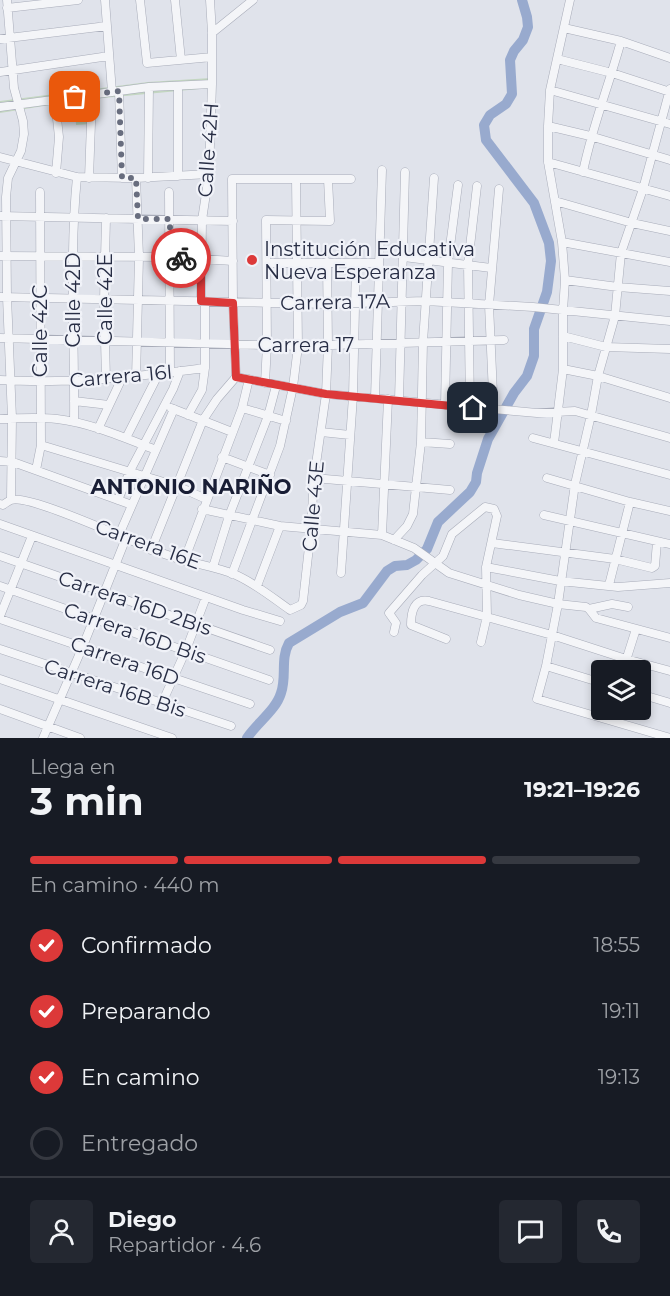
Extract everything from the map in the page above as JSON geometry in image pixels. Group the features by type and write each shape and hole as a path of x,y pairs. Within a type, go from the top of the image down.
{"street":[{"path":"0,504 3,505 11,499 13,462 10,381 4,338 3,216 6,186 21,151 24,134 12,70 7,4 78,0"},
{"path":"105,0 122,178"},
{"path":"140,0 147,63 212,57"},
{"path":"175,0 181,60"},
{"name":"Calle 42H","path":"188,415 202,390 205,368 201,259 202,220 209,174 213,33 210,0"},
{"path":"213,33 253,0"},
{"path":"554,443 563,369 565,280 562,242 548,162 548,126 550,90 570,0"},
{"path":"0,39 107,26"},
{"path":"564,28 621,41 670,58"},
{"path":"583,172 590,136 621,41"},
{"path":"0,72 109,56"},
{"path":"557,59 670,91 666,123 651,155 643,189 621,253 615,316 598,376 575,484 568,520 558,604 537,699 591,715"},
{"path":"0,107 148,87 212,84"},
{"path":"178,86 178,176"},
{"path":"148,87 148,178"},
{"path":"550,90 666,123"},
{"path":"89,178 92,95"},
{"path":"55,99 58,137 56,173"},
{"path":"548,126 670,160"},
{"path":"0,156 15,162 77,177 148,178 209,174"},
{"path":"548,162 670,196"},
{"path":"375,398 382,170"},
{"path":"399,400 405,172"},
{"name":"Calle 42D","path":"74,422 73,217 77,177"},
{"path":"136,178 139,257 136,378"},
{"path":"394,540 413,514 416,487 423,403 427,258 434,178"},
{"path":"151,550 203,420 236,377 232,179 351,179"},
{"path":"232,574 280,446 294,387 298,346 296,179"},
{"path":"265,383 266,220 330,221 328,179"},
{"path":"445,405 448,262 458,185"},
{"path":"472,408 468,264 477,186"},
{"path":"493,394 489,305 499,189"},
{"name":"Calle 42C","path":"36,470 41,444 42,418 40,192"},
{"path":"170,192 170,372"},
{"path":"555,201 632,223 670,231"},
{"path":"3,216 233,221"},
{"name":"Calle 42E","path":"106,218 104,300 106,380"},
{"path":"562,242 670,262"},
{"path":"3,256 170,257 233,261"},
{"path":"404,257 427,258 491,268"},
{"name":"Calle 43E","path":"290,610 301,605 303,601 314,478 326,394 327,262"},
{"path":"267,263 379,263"},
{"name":"Calle 43E","path":"340,573 353,396 356,263"},
{"path":"565,280 670,291"},
{"name":"Carrera 17A","path":"3,297 327,304 425,301 546,308 670,321"},
{"path":"563,336 606,347 670,349"},
{"name":"Carrera 17","path":"4,338 298,346 504,340"},
{"name":"Carrera 16I","path":"0,380 40,382 106,380 205,368"},
{"path":"563,369 598,376 670,398"},
{"path":"118,500 180,371"},
{"path":"126,438 158,375"},
{"path":"236,377 326,394 537,413 575,411 670,438"},
{"path":"98,429 122,378"},
{"path":"184,561 242,408 249,379"},
{"path":"213,567 229,516 268,416 276,386"},
{"path":"382,535 388,399"},
{"name":"Carrera 16I","path":"74,401 109,405"},
{"name":"Carrera 16I","path":"164,406 232,432"},
{"path":"242,408 286,422"},
{"path":"43,738 115,565 132,505 174,409"},
{"path":"0,419 42,418 74,422 156,450"},
{"path":"321,432 350,435"},
{"path":"533,438 670,475"},
{"path":"421,441 450,444"},
{"path":"41,444 177,486 206,499"},
{"path":"222,457 270,475"},
{"path":"0,461 13,462 132,505"},
{"path":"547,477 630,502 670,511"},
{"path":"314,478 450,490"},
{"name":"Carrera 16E","path":"11,499 23,500 69,515 151,550 232,574 257,586 290,610"},
{"path":"609,585 630,502"},
{"path":"394,632 396,623 389,613 432,560 444,556 452,534 485,507 494,509 496,516 486,567 487,616 481,642"},
{"path":"202,509 280,526 382,535 414,548 449,573 486,585 558,604 589,609 612,604 628,607"},
{"path":"544,515 670,544"},
{"name":"Carrera 16E","path":"0,524 280,621"},
{"path":"257,586 280,526"},
{"path":"0,617 32,536"},
{"path":"492,543 615,559 652,568 655,566 657,542"},
{"name":"Carrera 16D 2Bis","path":"0,556 196,622 270,650"},
{"path":"486,567 560,581 618,587 670,583"},
{"name":"Carrera 16D Bis","path":"0,586 269,680"},
{"path":"162,703 186,650 206,597"},
{"path":"446,639 411,625 412,614 419,602 429,601 487,616 670,671"},
{"path":"589,609 596,618 670,638"},
{"name":"Carrera 16D","path":"0,617 250,704"},
{"path":"626,659 636,629"},
{"name":"Carrera 16B Bis","path":"0,649 231,726"},
{"path":"546,666 591,680"},
{"name":"Carrera 16B Bis","path":"0,679 171,738"},
{"path":"651,697 670,703"},
{"path":"0,709 80,738"},
{"path":"610,720 670,737"}],"green space":[{"path":"211,78 210,88 93,99 92,124 76,125 75,101 0,113 0,101 148,82"}],"waterway":[{"path":"247,738 279,699 283,687 286,649 289,643 340,612 363,603 387,571 395,566 407,565 427,549 438,522 470,492 476,482 488,439 514,393 527,376 534,356 534,329 547,292 551,261 549,243 534,203 486,140 484,125 490,115 506,104 512,94 510,60 523,40 528,27 522,0"}],"way so far":[{"path":"75,97 119,91 122,178 136,178 138,219 170,219 170,257 181,258"}],"place":[{"name":"Institución Educativa Nueva Esperanza","path":"252,260"}],"district":[{"name":"ANTONIO NARIÑO","path":"191,486"}],"route":[{"path":"181,258 201,259 201,301 233,303 236,377 326,394 473,408"}]}
